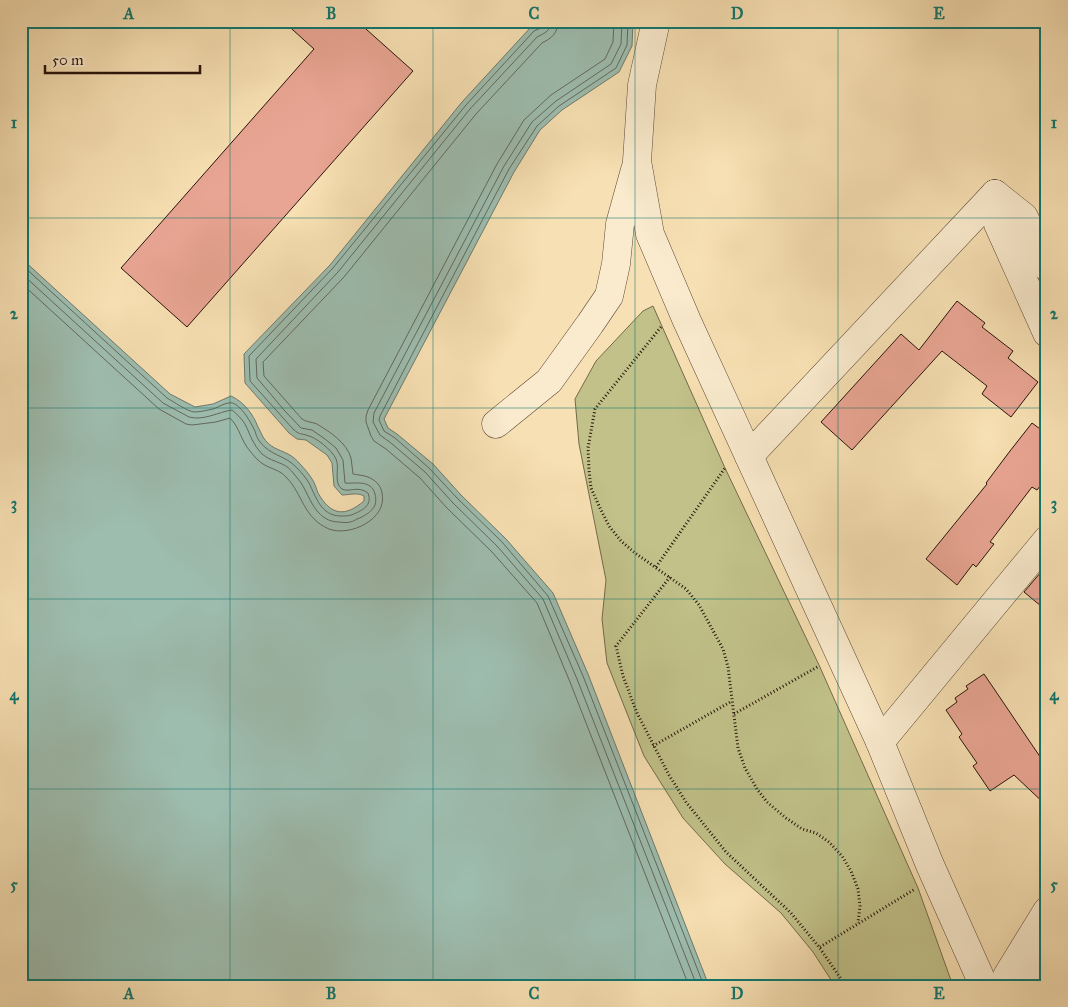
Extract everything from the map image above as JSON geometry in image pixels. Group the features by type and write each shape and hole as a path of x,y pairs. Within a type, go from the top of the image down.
{"street":[{"path":"496,424 548,381 608,296 616,264 620,224 637,161 642,85 656,21"},
{"path":"637,161 650,234 687,321 737,462 880,742 930,865 984,986"},
{"path":"737,462 995,194"},
{"path":"995,194 1024,217 1047,267"},
{"path":"995,194 998,224 1047,333"},
{"path":"880,742 1047,540"},
{"path":"1006,986 1007,976 1047,911"},
{"path":"1028,986 1047,955"}],"path":[{"path":"661,327 595,410 588,448 591,488 609,526 621,540 635,553 686,589 712,626 720,641 728,668 738,748 745,768 756,789 767,802 786,818 802,828 816,833 829,842 842,856 851,871 858,889 860,906 858,923"},
{"path":"656,567 737,462"},
{"path":"670,576 616,646 623,676 637,713 669,776 686,802 726,852 791,913 819,947 846,986"},
{"path":"734,714 819,665"},
{"path":"653,746 732,701"},
{"path":"819,947 918,888"}],"green space":[{"path":"653,306 725,468 819,665 918,888 953,986 835,986 813,952 781,913 725,864 683,818 644,756 607,663 602,619 606,580 579,444 575,399 596,361 643,311"}],"water":[{"path":"545,21 633,21 632,46 619,72 562,110 540,130 514,172 384,419 388,428 433,464 461,495 506,539 553,593 588,674 709,986 21,986 21,258 170,394 195,407 213,404 231,396 244,405 251,413 268,444 291,456 305,469 318,493 328,506 339,512 351,510 364,501 364,496 356,494 342,495 334,486 332,463 327,455 306,440 297,439 289,433 245,383 244,354 330,265 462,102 531,27"}],"building":[{"path":"283,21 357,21 413,71 187,327 121,268 314,49"},
{"path":"957,301 985,323 982,327 1013,351 1008,358 1038,382 1011,417 982,394 987,386 942,351 852,450 821,422 901,334 919,350"},
{"path":"1032,423 1047,434 1047,477 1037,490 1032,487 990,542 994,544 976,567 973,564 957,585 926,559 987,484"},
{"path":"1047,565 1047,611 1024,592"},
{"path":"984,674 1047,767 1047,806 1014,775 990,791 973,766 977,763 959,737 962,734 946,710 957,702 955,698 968,689 966,686"}]}
